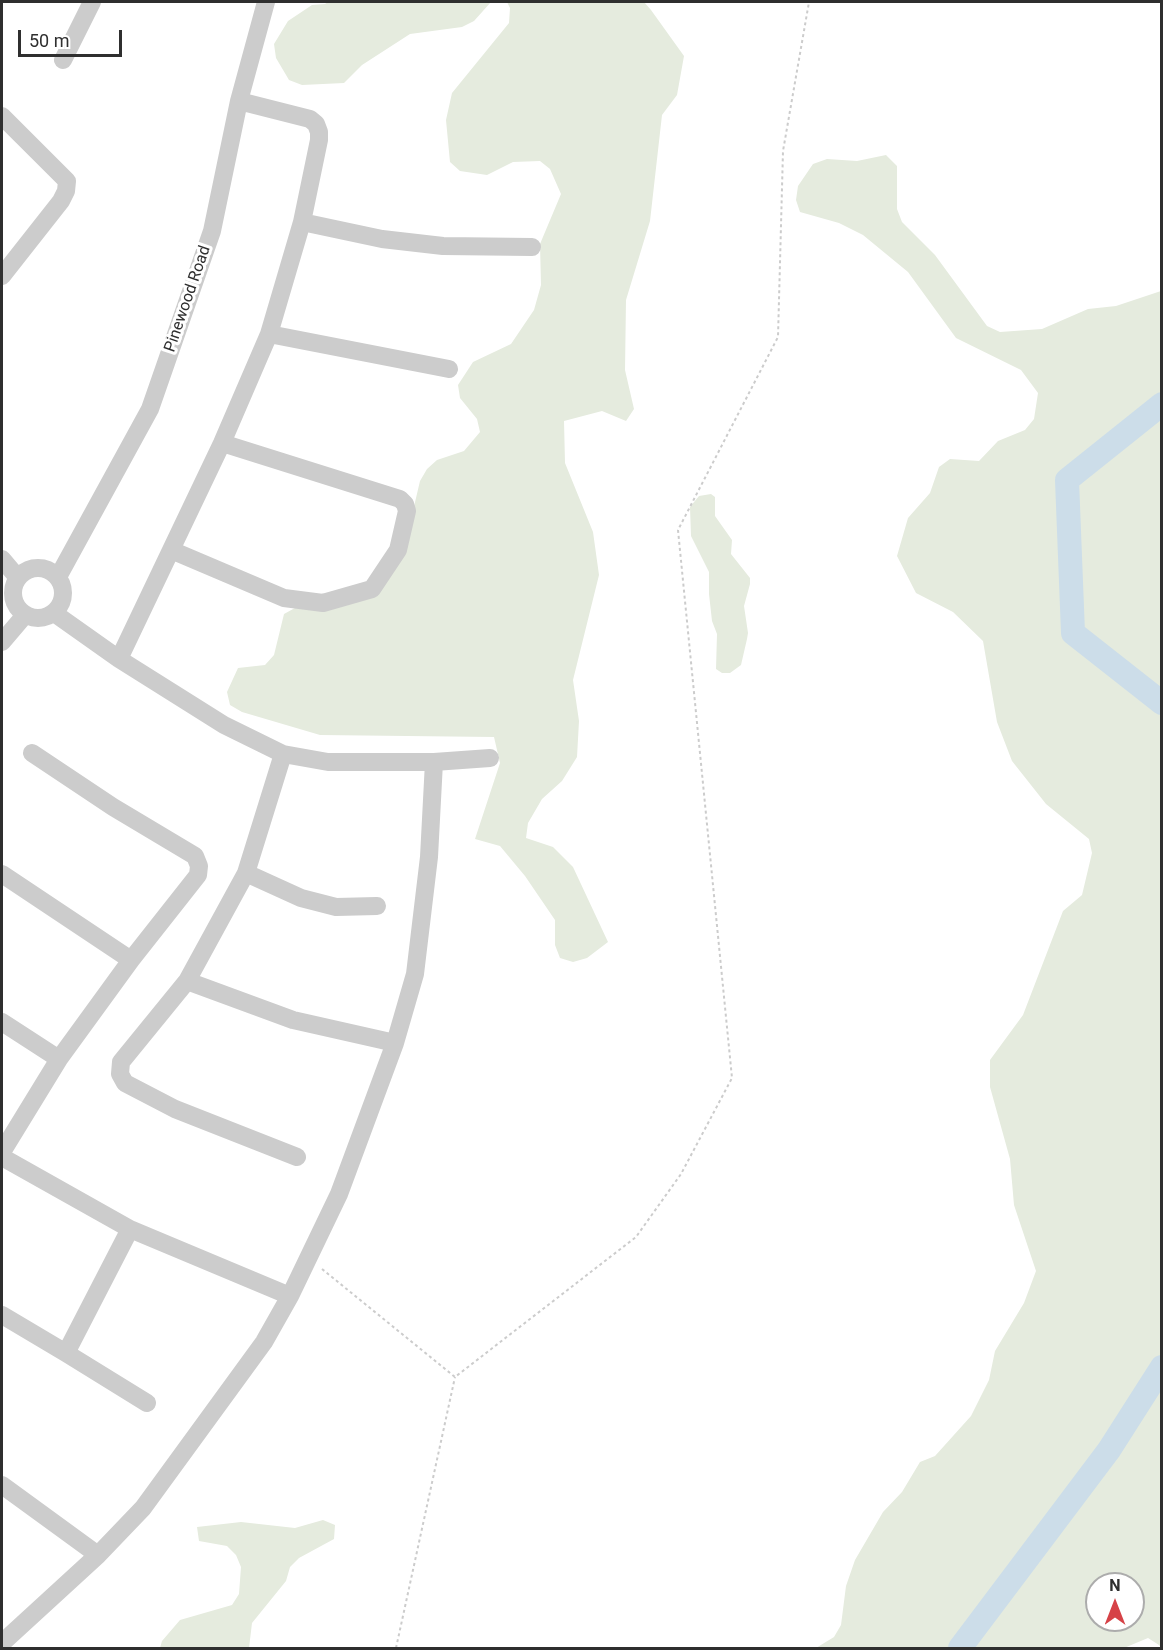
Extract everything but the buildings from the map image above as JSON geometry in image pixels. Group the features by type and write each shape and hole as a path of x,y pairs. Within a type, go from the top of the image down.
{"street":[{"path":"63,60 92,2"},
{"name":"Pinewood Road","path":"58,577 150,409 212,231 239,101 266,2"},
{"path":"119,659 222,443 269,334 302,222 320,140 316,124 310,119 239,101"},
{"path":"2,116 67,182 61,201 2,276"},
{"path":"302,222 382,239 443,246 532,247"},
{"path":"269,334 449,369"},
{"path":"171,550 284,598 323,603 372,589 398,550 407,511 400,499 222,443"},
{"path":"2,559 18,578"},
{"path":"38,568 46,569 58,577 64,592 59,607 47,617 32,618 25,615 19,609 13,594 18,578 23,573 38,568"},
{"path":"54,613 119,659 224,725 283,754 328,762 434,762 490,758"},
{"path":"2,642 25,615"},
{"path":"2,1152 59,1059 131,960 198,875 199,866 195,856 113,807 32,753"},
{"path":"283,754 246,873 186,981 121,1062 120,1074 124,1083 175,1109 297,1157"},
{"path":"2,1643 98,1556 143,1509 264,1342 290,1296 339,1194 395,1043 415,974 429,857 434,762"},
{"path":"246,873 301,898 336,907 377,906"},
{"path":"2,874 131,960"},
{"path":"186,981 293,1020 395,1043"},
{"path":"2,1022 59,1059"},
{"path":"2,1157 130,1229 290,1296"},
{"path":"66,1353 130,1229"},
{"path":"2,1315 147,1403"},
{"path":"2,1485 98,1556"}],"path":[{"path":"396,1648 456,1377 636,1237 681,1174 732,1078 678,530 778,337 783,151 809,2"},
{"path":"308,1257 456,1377"}],"shaded area":[{"path":"328,2 491,2 474,21 462,27 410,34 362,65 344,83 302,85 289,80 276,58 274,44 288,21 312,5"},
{"path":"507,2 644,2 684,56 677,95 662,115 650,221 626,300 625,370 634,409 626,421 602,411 564,421 565,463 593,532 599,575 573,680 579,721 577,757 562,781 542,799 528,823 526,838 553,847 573,867 608,942 587,958 573,962 560,958 555,945 555,920 525,876 500,846 475,839 500,763 494,737 320,735 242,712 230,705 227,692 238,668 265,665 274,655 284,614 304,603 346,600 404,549 420,481 427,469 437,460 464,451 480,432 477,419 460,398 458,385 473,362 511,344 534,310 541,285 540,244 561,194 550,169 540,161 513,162 487,175 460,171 450,162 446,120 452,93 509,23 510,8"},
{"path":"886,155 897,166 897,209 902,222 935,255 987,326 1000,332 1042,329 1088,309 1116,306 1161,291 1161,1648 1148,1638 1124,1648 816,1648 834,1637 841,1625 846,1586 855,1560 883,1512 902,1492 920,1462 935,1456 971,1416 989,1380 995,1351 1024,1303 1036,1271 1014,1205 1010,1159 990,1087 990,1060 1023,1015 1063,911 1082,895 1092,853 1089,839 1046,804 1012,761 997,722 983,641 953,612 916,593 897,556 908,518 930,493 939,467 950,459 979,461 998,441 1025,430 1034,419 1038,393 1021,370 956,338 908,272 863,235 839,223 800,212 796,200 798,186 813,164 827,159 857,161"},
{"path":"711,494 715,497 715,516 732,540 731,554 750,578 744,606 747,639 741,665 730,673 722,673 716,669 717,634 712,621 709,572 691,536 690,507 699,496"},
{"path":"323,1520 335,1525 334,1539 299,1558 290,1567 286,1581 252,1623 249,1648 160,1648 162,1641 180,1620 232,1605 239,1594 241,1567 236,1555 227,1546 199,1541 197,1527 241,1522 295,1528"}],"waterway":[{"path":"1162,404 1067,480 1073,633 1162,703"},
{"path":"960,1648 1109,1450 1162,1367"}]}
